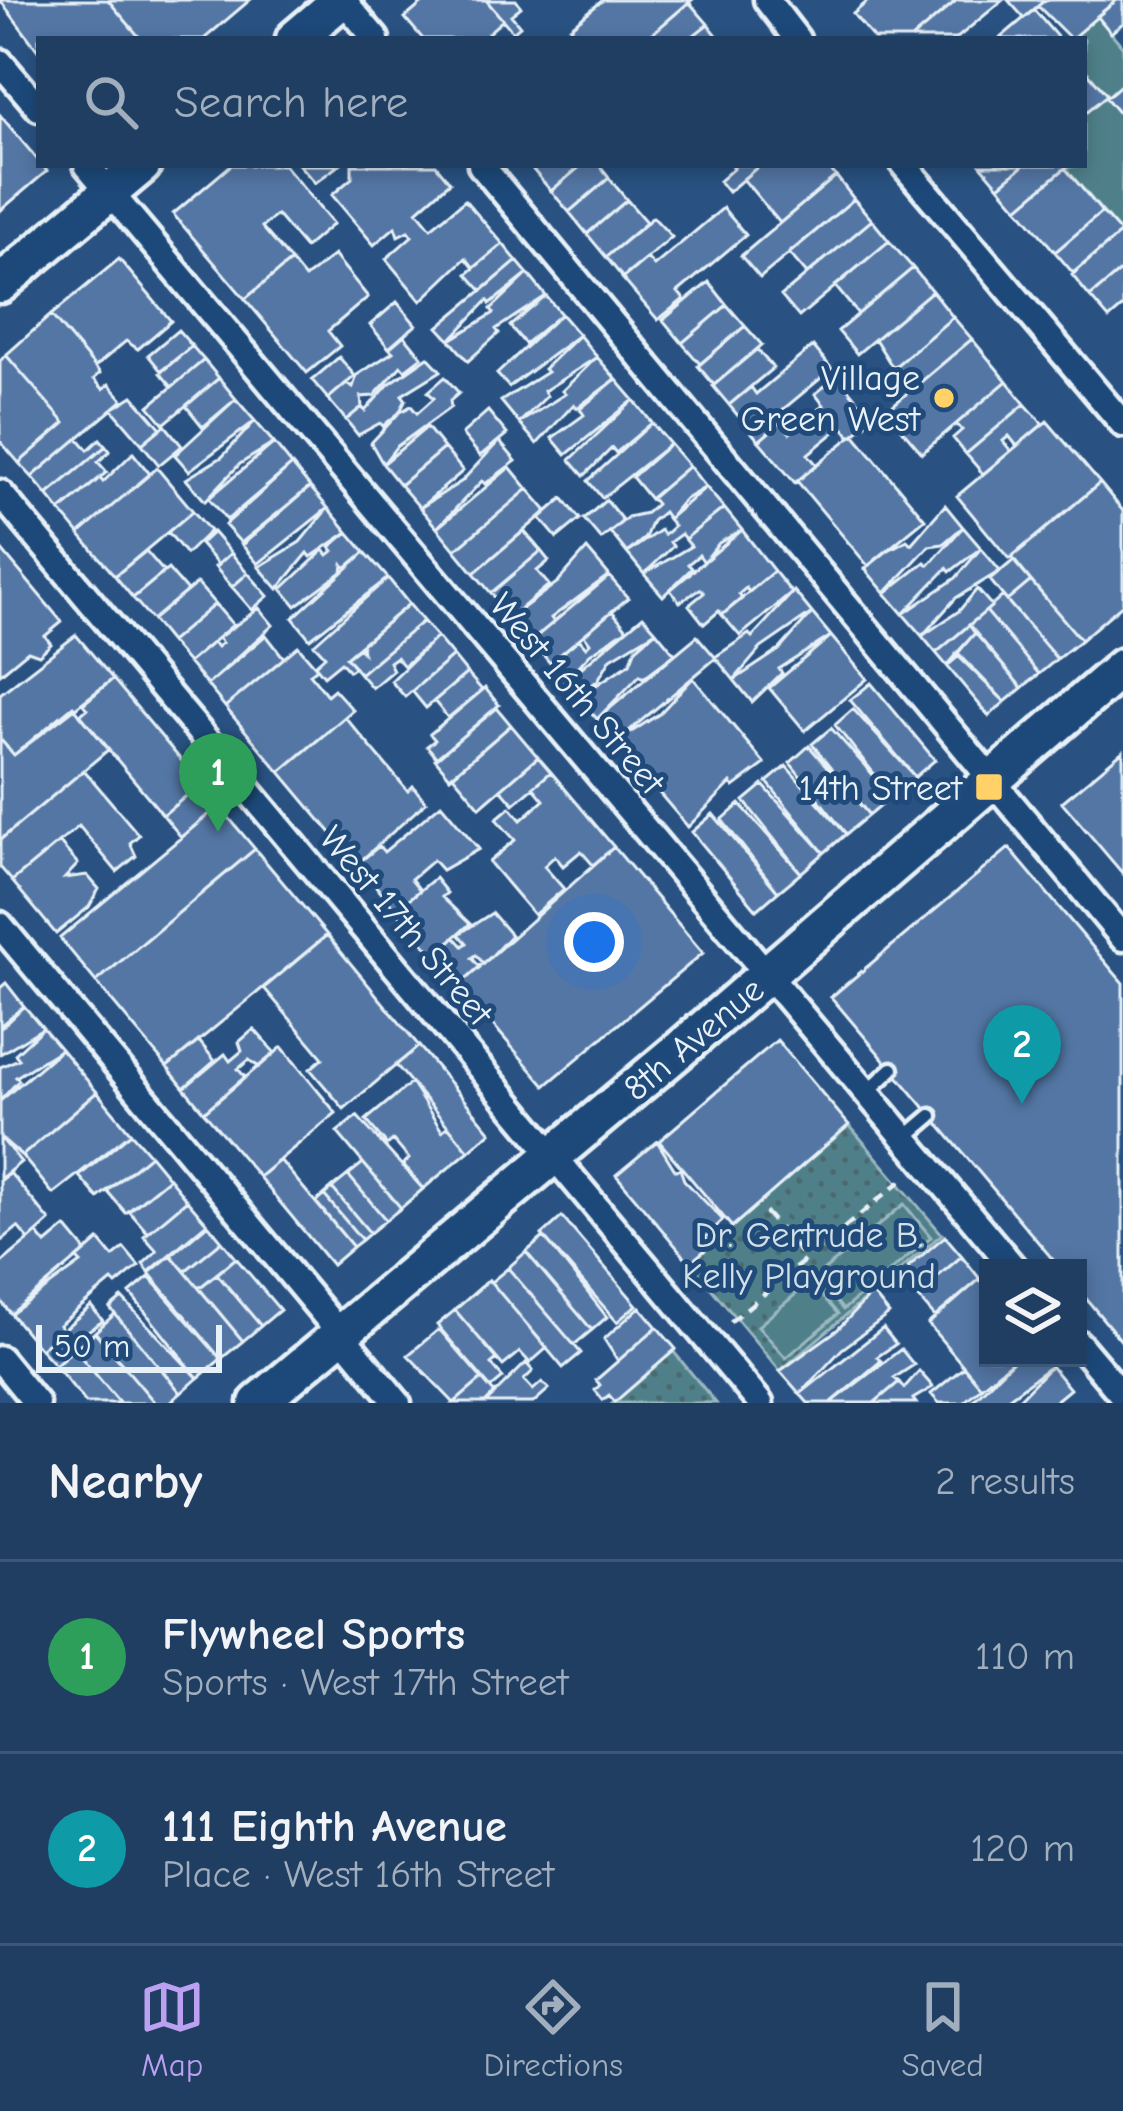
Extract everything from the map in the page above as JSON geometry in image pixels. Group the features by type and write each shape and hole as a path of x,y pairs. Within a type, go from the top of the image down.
{"main road":[{"path":"299,36 342,0"},
{"path":"0,284 99,178 132,168"},
{"name":"8th Avenue","path":"258,1403 767,975 989,778 1123,667"}],"street":[{"path":"342,0 373,36"},
{"path":"767,0 795,36"},
{"path":"0,62 36,104"},
{"path":"483,168 1123,938"},
{"path":"907,168 1123,424"},
{"name":"West 16th Street","path":"99,178 1006,1259"},
{"name":"West 17th Street","path":"0,493 760,1403"},
{"path":"0,926 398,1403"},
{"path":"1087,1354 1123,1396"},
{"path":"0,1359 37,1403"}],"lane":[{"path":"866,1093 892,1069"},
{"path":"904,1138 931,1116"}],"path":[{"path":"730,1322 901,1181"},
{"path":"765,1212 806,1259"}],"green space":[{"path":"1097,16 1123,47 1123,83 1106,98 1123,118 1121,233 1065,168 1087,168 1087,111 1106,95 1087,72 1087,36 1074,36"},
{"name":"Dr. Gertrude B. Kelly Playground","path":"849,1125 942,1234 780,1371 690,1263"},
{"path":"904,1204 931,1237 843,1310 816,1277"},
{"path":"810,1282 838,1314 786,1358 758,1326"},
{"path":"673,1351 716,1403 613,1403"}],"building":[{"path":"0,0 108,0 138,36 36,36 36,48"},
{"path":"108,0 250,0 208,36 138,36"},
{"path":"426,0 486,0 503,20 490,36 420,36 405,18"},
{"path":"486,0 516,0 521,7 511,15 520,26 513,32"},
{"path":"603,0 692,0 650,36 577,36 570,27"},
{"path":"869,0 957,0 915,36 871,36 853,14"},
{"path":"957,0 1003,0 960,36 915,36"},
{"path":"1008,0 1045,0 1024,18"},
{"path":"1045,0 1117,0 1075,36 1068,36 1038,6"},
{"path":"1123,0 1123,23 1111,33 1097,16"},
{"path":"689,2 708,24 693,36 649,36"},
{"path":"1034,10 1056,36 1003,36"},
{"path":"708,24 718,36 693,36"},
{"path":"1087,72 1107,95 1087,112"},
{"path":"1123,83 1123,118 1106,98"},
{"path":"0,115 36,158 36,168 47,171 0,211"},
{"path":"227,168 286,168 333,224 305,248 277,215 262,227 291,261 245,299 173,214"},
{"path":"302,168 335,168 315,183"},
{"path":"352,168 438,168 450,182 417,211 431,228 465,200 503,244 474,268 466,258 421,301 386,259 412,236 408,231 398,236 395,227 374,245 332,195 352,178"},
{"path":"535,168 578,168 551,191"},
{"path":"578,168 601,168 609,178 569,212 551,191"},
{"path":"734,168 756,168 728,192 719,181"},
{"path":"756,168 829,168 836,176 780,223 743,179"},
{"path":"984,168 1020,168 999,186"},
{"path":"1020,168 1066,168 1018,208 999,186"},
{"path":"1065,168 1102,212 1055,252 1018,208"},
{"path":"836,176 854,199 760,278 741,256"},
{"path":"609,178 627,200 587,234 569,212"},
{"path":"854,199 872,220 807,274 789,253"},
{"path":"627,200 647,223 606,257 587,234"},
{"path":"723,208 746,235 678,292 684,299 658,320 622,278 647,258 654,266"},
{"path":"1102,212 1121,233 1073,273 1055,252"},
{"path":"653,217 672,237 623,278 606,257"},
{"path":"872,220 889,241 799,317 781,296"},
{"path":"1123,231 1123,269 1090,297 1072,275"},
{"path":"889,241 913,268 858,314 835,286"},
{"path":"503,244 517,261 482,291 467,274"},
{"path":"334,255 368,297 328,331 340,346 307,373 245,299 291,261 305,278"},
{"path":"119,259 171,321 138,349 126,341 95,367 51,315"},
{"path":"517,261 528,274 490,304 488,300 450,340 438,327"},
{"path":"913,268 932,291 857,354 838,331"},
{"path":"1123,269 1123,307 1109,319 1090,297"},
{"path":"528,274 546,296 496,329 499,333 468,361 450,340 494,313 491,309"},
{"path":"709,282 727,305 682,343 663,320"},
{"path":"932,291 953,317 893,368 875,339"},
{"path":"546,296 561,314 525,344 510,326"},
{"path":"397,302 416,325 389,348 370,325"},
{"path":"727,305 745,326 700,364 682,343"},
{"path":"561,314 579,335 509,387 497,374"},
{"path":"51,315 100,373 94,379 103,389 109,384 123,400 32,477 19,463 65,423 6,355"},
{"path":"953,317 972,339 917,385 912,380 907,385 893,368"},
{"path":"745,326 762,345 714,385 698,366"},
{"path":"178,330 192,346 161,371 148,355"},
{"path":"404,335 422,357 405,370 401,366 374,396 361,397 362,407 346,420 328,399 346,383 353,387 357,375 393,352 389,348"},
{"path":"579,335 597,357 544,391 547,396 519,423 501,401 547,372 544,369"},
{"name":"Village Green West","path":"972,339 1007,381 922,453 886,411"},
{"path":"192,346 204,360 172,387 160,373"},
{"path":"813,346 832,369 775,416 780,423 759,441 729,405 751,387 756,394"},
{"path":"757,349 773,368 729,405 713,386"},
{"path":"6,355 65,423 19,463 0,441 0,361"},
{"path":"339,357 355,376 328,399 312,380"},
{"path":"428,357 441,371 402,395 406,400 399,413 383,426 380,423 358,435 346,420 362,407 365,411 389,384"},
{"path":"597,357 616,379 577,408 574,404 537,444 519,423 565,394 562,391"},
{"path":"204,360 219,378 164,424 149,406"},
{"path":"837,376 873,418 851,437 842,426 808,454 817,465 795,483 759,441 781,422 790,433 824,405 815,394"},
{"path":"445,377 459,393 450,401 451,407 396,447 383,464 371,443 399,413 411,406 417,413 434,398 428,392"},
{"path":"219,378 236,399 203,427 186,406"},
{"path":"616,379 634,400 566,455 552,438 584,415 580,409"},
{"path":"1007,381 1025,404 966,454 953,438 962,430 956,424"},
{"path":"133,396 161,428 142,444 112,409"},
{"path":"236,399 255,421 189,471 175,455"},
{"path":"634,400 652,423 616,453 612,448 584,476 570,460"},
{"path":"1025,404 1043,424 1017,446 1009,436 1003,441 1011,451 983,474 966,454"},
{"path":"488,411 507,434 480,456 462,434"},
{"path":"255,421 274,443 240,464 205,501 186,479 222,457"},
{"path":"1047,421 1100,483 1009,559 957,496"},
{"path":"652,423 670,444 602,498 588,481"},
{"path":"165,425 182,446 159,465 142,444"},
{"path":"427,427 444,448 400,485 383,464"},
{"path":"854,434 925,519 868,566 797,481"},
{"path":"78,438 88,450 100,439 106,446 47,495 32,477"},
{"path":"499,441 516,461 485,484 482,481 437,528 420,508 462,481"},
{"path":"274,443 292,465 227,520 209,498"},
{"path":"670,444 689,466 650,499 632,477"},
{"path":"106,446 110,451 98,462 107,472 60,511 47,495"},
{"path":"444,448 463,471 420,508 400,485"},
{"path":"133,453 150,474 79,534 60,511 100,478 103,482"},
{"path":"292,465 310,487 241,543 225,525"},
{"path":"689,466 706,487 684,500 668,519 663,512 652,521 645,538 627,553 610,532 628,517 646,513 656,504 651,498"},
{"path":"510,467 528,489 455,550 437,528"},
{"path":"157,468 193,511 115,576 79,534"},
{"path":"1100,483 1123,511 1123,604 1081,640 1011,558"},
{"path":"310,487 328,508 258,564 242,545"},
{"path":"706,487 724,508 685,539 681,534 670,542 673,546 644,574 627,553 660,530 664,535 674,526 668,519"},
{"path":"528,489 547,511 474,573 455,550"},
{"path":"563,498 580,519 557,538 540,518"},
{"path":"606,500 623,521 601,539 584,519"},
{"path":"945,505 963,527 943,544 929,546 885,593 865,569 907,540 911,544"},
{"path":"328,508 348,532 311,557 308,553 278,589 259,567 300,542"},
{"path":"724,508 742,530 719,543 704,562 699,555 688,564 692,568 663,596 644,574 691,546 685,539"},
{"path":"193,511 210,531 186,554 168,532"},
{"path":"963,527 981,548 950,572 947,568 903,614 885,593 925,562 929,565"},
{"path":"742,530 774,571 749,592 746,588 739,594 742,599 722,615 719,611 704,624 689,605 704,593 700,589 680,602 670,590"},
{"path":"524,531 541,551 491,593 474,573"},
{"path":"213,532 231,553 218,565 200,544"},
{"path":"348,532 365,552 346,568 343,564 342,572 296,606 282,589 324,550 328,555 333,551 330,547"},
{"path":"0,548 62,622 45,636 51,644 39,655 28,651 0,674"},
{"path":"981,548 1000,571 956,598 922,636 903,614 956,578"},
{"path":"587,549 609,575 551,618 554,622 531,641 511,617 558,582"},
{"path":"146,551 164,572 133,598 115,576"},
{"path":"541,551 549,561 537,571 549,585 511,617 491,593"},
{"path":"365,552 388,578 310,639 293,618"},
{"path":"231,553 248,573 232,587 215,567"},
{"path":"1014,560 1031,581 1007,601 990,580"},
{"path":"168,569 187,591 152,620 133,598"},
{"path":"774,571 792,593 740,636 722,615"},
{"path":"248,573 268,596 252,610 232,587"},
{"path":"609,576 628,598 550,663 531,641"},
{"path":"388,578 409,604 346,657 355,667 349,671 341,662 324,676 315,665 325,656 314,644"},
{"path":"1031,581 1081,640 1057,659 1007,601"},
{"path":"197,583 215,604 170,642 152,620"},
{"path":"977,589 992,606 936,653 922,636 959,611"},
{"path":"794,591 812,613 761,648 734,680 715,657 749,634 752,637"},
{"path":"1003,596 1057,659 1039,674 986,611"},
{"path":"215,604 233,625 188,663 170,642"},
{"path":"409,604 423,621 360,674 346,657 359,647 363,652 362,644"},
{"path":"259,608 273,625 207,685 188,663 213,642 217,647 222,643 218,638"},
{"path":"612,611 627,629 590,654 565,681 550,663 579,639 586,647 590,643 584,635"},
{"path":"986,611 1039,674 1022,688 969,625"},
{"path":"812,613 831,636 779,669 782,673 752,702 734,680 779,650"},
{"path":"643,616 656,631 611,658 598,680 578,697 565,681"},
{"path":"423,621 437,637 404,666 396,657 389,662 393,670 372,688 360,674"},
{"path":"969,625 975,633 947,666 936,653"},
{"path":"656,631 675,654 643,678 640,675 597,719 578,697 630,663 636,648"},
{"path":"975,633 1022,688 1005,702 956,654"},
{"path":"76,635 113,679 14,755 0,739 0,694"},
{"path":"266,635 284,658 225,707 207,685"},
{"path":"697,636 716,658 616,742 597,719"},
{"path":"831,636 867,679 805,731 769,688"},
{"path":"437,637 453,656 405,697 391,681"},
{"path":"298,646 317,668 310,674 327,695 334,689 353,710 280,772 225,707"},
{"path":"960,655 1005,702 989,716 947,666"},
{"path":"453,656 467,673 426,708 412,691"},
{"path":"467,673 482,690 448,718 434,701"},
{"path":"693,678 765,764 734,787 731,783 688,827 616,742 659,714"},
{"path":"113,679 201,784 163,815 80,715 87,709 83,704"},
{"path":"871,683 935,760 915,777 850,700"},
{"path":"485,688 499,705 437,758 427,746 435,740 430,734"},
{"path":"73,706 109,749 0,840 0,739 14,755"},
{"path":"497,708 511,725 450,777 435,759"},
{"path":"853,709 915,777 892,796 835,725"},
{"path":"345,717 408,791 413,786 426,802 357,864 280,772"},
{"path":"511,725 538,757 480,807 453,775"},
{"path":"831,728 892,796 869,815 812,744"},
{"path":"809,746 869,815 846,834 790,763"},
{"path":"1123,751 1123,874 1062,802"},
{"path":"538,757 551,772 514,804 501,789"},
{"path":"786,766 846,834 824,853 767,782"},
{"path":"84,770 139,835 130,843 136,856 117,872 79,826 12,881 0,867 0,840"},
{"path":"551,772 614,847 593,865 581,851 563,866 555,856 544,866 564,889 534,915 489,862 515,840 496,819 510,807 521,820 544,800 533,787"},
{"path":"201,784 219,806 181,837 163,815"},
{"path":"763,785 824,853 801,873 744,801"},
{"path":"441,804 479,849 442,870 433,860 411,879 420,890 396,910 357,864 379,846 384,852"},
{"path":"740,804 801,873 778,892 722,820"},
{"path":"219,806 255,849 96,982 60,938"},
{"path":"713,814 778,892 757,910 692,832"},
{"path":"59,842 78,864 65,878 87,875 99,889 89,907 56,934 12,881"},
{"path":"614,847 703,953 545,1086 459,985"},
{"path":"1009,848 1123,983 1123,1343 1087,1300 1087,1259 1052,1259 831,997"},
{"path":"255,849 327,935 167,1067 96,982"},
{"path":"435,878 447,893 442,897 470,924 434,955 396,910"},
{"path":"492,913 511,935 484,964 476,955 472,958 480,967 459,985 434,955 455,937 463,946 467,943 459,934"},
{"path":"327,935 419,1046 344,1109 310,1069 323,1058 264,988"},
{"path":"6,983 24,1006 0,1026 0,988"},
{"path":"24,1006 43,1028 0,1054 0,1029"},
{"path":"43,1028 61,1049 16,1077 19,1080 0,1101 0,1067 19,1059 15,1054"},
{"path":"254,1029 275,1053 259,1067 249,1060 238,1069 245,1077 204,1112 184,1088 225,1054 230,1061 242,1051 239,1042"},
{"path":"777,1040 849,1125 732,1227 659,1141"},
{"path":"199,1041 215,1061 184,1088 167,1067"},
{"path":"419,1046 491,1132 469,1151 396,1065"},
{"path":"282,1047 336,1113 259,1177 204,1112"},
{"path":"61,1049 97,1092 22,1156 0,1137 0,1101"},
{"path":"411,1083 442,1131 448,1126 469,1151 423,1189 403,1164 409,1159 393,1140 387,1145 366,1120"},
{"path":"97,1092 131,1133 53,1194 22,1156"},
{"path":"357,1116 423,1189 401,1208 337,1132"},
{"path":"131,1133 150,1155 98,1198 79,1176"},
{"path":"0,1137 21,1162 0,1179"},
{"path":"657,1141 675,1170 680,1169 684,1180 723,1220 706,1237 710,1246 690,1263 616,1175"},
{"path":"150,1155 169,1178 126,1213 107,1191"},
{"path":"280,1160 353,1247 332,1265 259,1177"},
{"path":"363,1163 401,1208 386,1220 348,1175"},
{"path":"10,1173 50,1221 29,1240 18,1227 0,1242 0,1181"},
{"path":"348,1175 386,1220 370,1233 332,1188"},
{"path":"169,1178 187,1200 148,1233 129,1211"},
{"path":"332,1188 370,1233 362,1240 324,1195"},
{"path":"324,1195 362,1240 353,1247 316,1202"},
{"path":"187,1200 207,1223 149,1272 143,1264 157,1251 144,1236"},
{"path":"562,1217 637,1305 617,1322 542,1235"},
{"path":"208,1224 222,1241 185,1271 171,1255"},
{"path":"66,1227 86,1251 11,1314 0,1300 0,1264 37,1233 46,1244"},
{"path":"945,1236 962,1256 925,1287 908,1267"},
{"path":"544,1237 607,1317 592,1330 526,1252"},
{"path":"99,1240 113,1257 124,1248 139,1266 116,1285 112,1281 59,1325 63,1330 40,1349 11,1314 81,1263 77,1259"},
{"path":"222,1241 236,1258 199,1288 185,1271"},
{"path":"526,1252 592,1330 574,1345 508,1268"},
{"path":"171,1255 243,1341 221,1359 149,1273"},
{"path":"962,1256 979,1278 935,1317 916,1295"},
{"path":"236,1258 280,1310 261,1326 217,1274"},
{"path":"508,1268 581,1353 563,1368 491,1282"},
{"path":"217,1274 261,1326 243,1341 199,1288"},
{"path":"149,1277 221,1359 198,1378 130,1293"},
{"path":"489,1280 547,1348 530,1363 520,1352 503,1366 455,1310"},
{"path":"979,1280 979,1367 1005,1367 981,1387 928,1324"},
{"path":"872,1293 889,1314 842,1349 800,1394 780,1371 837,1330"},
{"path":"122,1298 198,1378 181,1393 110,1308"},
{"path":"91,1306 103,1321 74,1340 79,1345 55,1365 40,1349"},
{"path":"640,1307 657,1327 618,1361 604,1339"},
{"path":"455,1310 497,1359 491,1364 503,1378 491,1388 437,1325"},
{"path":"115,1314 181,1393 169,1403 155,1403 95,1332"},
{"path":"657,1327 676,1349 615,1402 609,1395 603,1400 595,1390 600,1385 596,1380"},
{"path":"883,1328 896,1344 877,1357 881,1361 831,1403 808,1403 800,1394"},
{"path":"439,1329 482,1379 454,1403 408,1355"},
{"path":"95,1332 155,1403 120,1403 74,1349"},
{"path":"74,1349 120,1403 86,1403 55,1365"},
{"path":"901,1349 914,1365 894,1378 899,1382 874,1403 831,1403"},
{"path":"526,1363 533,1371 524,1380 533,1390 542,1382 549,1389 533,1403 485,1403"},
{"path":"964,1367 981,1387 963,1403 939,1403 931,1394"},
{"path":"1007,1367 1050,1367 1001,1403 970,1403"},
{"path":"1050,1367 1070,1389 1053,1403 1015,1403"},
{"path":"919,1371 933,1387 913,1399 916,1403 874,1403 899,1382 904,1388"},
{"path":"482,1379 495,1394 485,1403 454,1403"}],"place":[{"name":"Village Green West","path":"944,398"},
{"name":"14th Street","path":"989,787"},
{"name":"Flywheel Sports","path":"218,832"},
{"name":"111 Eighth Avenue","path":"1022,1104"}]}
